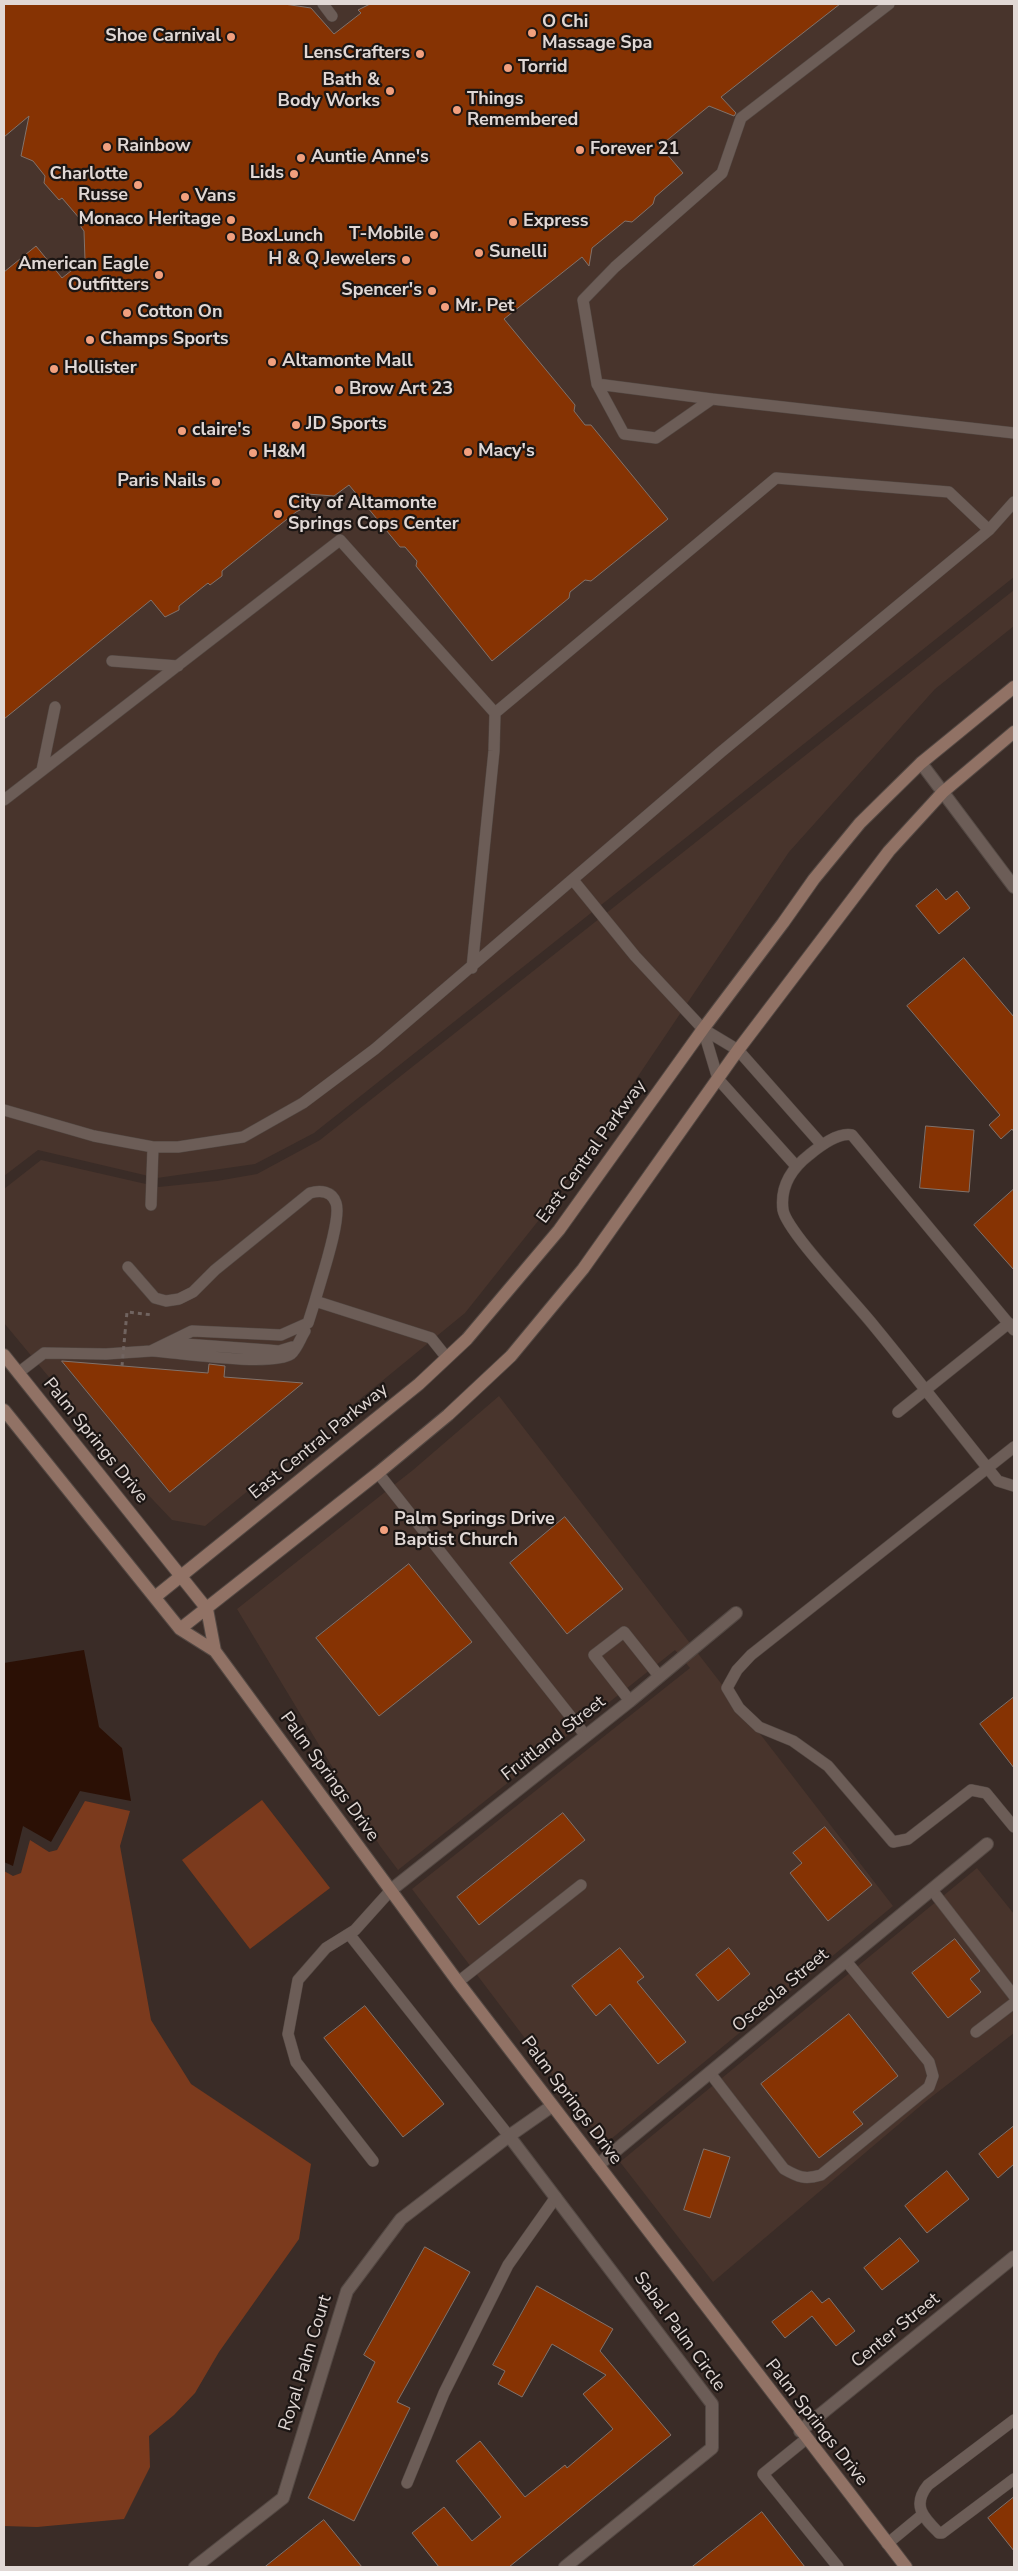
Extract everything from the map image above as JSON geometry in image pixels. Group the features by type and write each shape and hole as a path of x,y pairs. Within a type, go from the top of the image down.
{"main road":[{"name":"East Central Parkway","path":"155,1597 391,1408 467,1340 559,1230 702,1029 814,879 860,824 920,763 1014,686"},
{"path":"180,1629 448,1415 511,1356 584,1269 738,1050 889,851 943,792 1014,732"},
{"name":"Palm Springs Drive","path":"4,1355 207,1609 215,1651"},
{"name":"Palm Springs Drive","path":"4,1410 180,1629 215,1651 458,1982 803,2435 906,2567"}],"street":[{"path":"920,763 1014,887"},
{"name":"Fruitland Street","path":"392,1890 630,1701 736,1613"},
{"name":"Osceola Street","path":"598,2165 987,1844"},
{"path":"510,2136 552,2106"},
{"name":"Sabal Palm Circle","path":"510,2136 712,2404 712,2448 566,2567"},
{"name":"Royal Palm Court","path":"195,2567 282,2498 347,2291 401,2219 510,2136"},
{"name":"Center Street","path":"803,2435 1014,2257"}],"lane":[{"path":"323,4 332,16"},
{"path":"712,399 656,438 624,434 597,384 583,300 615,267 722,173 741,118 889,4"},
{"path":"597,384 1014,433"},
{"path":"495,713 776,478 948,492 989,530"},
{"path":"4,1110 94,1136 153,1147 178,1147 243,1137 311,1097 375,1049 472,968 729,746 989,530 1014,502"},
{"path":"4,800 340,540 495,713 494,751 472,968"},
{"path":"112,661 178,666"},
{"path":"42,770 55,707"},
{"path":"573,880 635,956 702,1029 738,1050 822,1145"},
{"path":"702,1029 718,1079 796,1166"},
{"path":"898,1412 925,1390 1011,1326 852,1134 845,1133 822,1145 796,1166 783,1188 784,1212 793,1228 925,1390 998,1481 1014,1486"},
{"path":"151,1205 153,1147"},
{"path":"18,1373 44,1352 106,1354 151,1351 270,1359 292,1353 304,1332 315,1302 337,1219 337,1203 331,1196 321,1190 310,1192 215,1270 193,1292 179,1300 166,1301 155,1298 128,1267"},
{"path":"315,1302 431,1338 447,1358"},
{"path":"151,1351 192,1331 204,1330 281,1335 304,1332"},
{"path":"170,1343 279,1350 291,1347 304,1332"},
{"path":"1014,1447 751,1655 737,1670 727,1688 739,1708 759,1727 793,1741 828,1766 893,1842 908,1839 971,1790 986,1792 1014,1827"},
{"path":"378,1472 586,1736"},
{"path":"630,1701 594,1655 624,1632 659,1676"},
{"path":"458,1982 581,1885"},
{"path":"372,2161 296,2062 288,2034 298,1980 326,1948 350,1934 392,1890"},
{"path":"932,1890 1014,1996"},
{"path":"350,1934 510,2136"},
{"path":"710,2073 784,2169 797,2177 808,2179 821,2175 929,2087 932,2076 929,2062 846,1960"},
{"path":"976,2032 1014,2003"},
{"path":"407,2483 444,2393 508,2265 556,2197"},
{"path":"1014,2420 928,2485 922,2492 922,2515 939,2533 942,2533 1014,2480"},
{"path":"803,2435 763,2474 838,2567"},
{"path":"888,2544 922,2515"}],"path":[{"path":"122,1366 125,1333"}],"shaded area":[{"name":"Altamonte Mall","path":"4,4 1014,4 1014,577 314,1133 255,1164 157,1178 38,1150 4,1176"},
{"path":"1014,590 1014,626 935,689 789,852 554,1201 465,1313 205,1526 172,1520 137,1483 4,1323 4,1189 41,1160 159,1187 217,1181 257,1174 320,1140"},
{"path":"499,1396 893,1906 605,2144 412,1889 690,1668 675,1650 398,1870 380,1846 237,1609 413,1470"},
{"path":"84,1650 99,1727 122,1748 131,1801 80,1791 51,1842 23,1826 13,1866 4,1862 4,1663"},
{"path":"262,1800 330,1888 250,1949 182,1860"},
{"path":"85,1801 130,1811 120,1846 151,2020 191,2084 311,2164 299,2239 219,2352 195,2393 174,2415 149,2436 150,2467 124,2519 37,2527 4,2526 4,1871 13,1876 21,1873 30,1840 49,1852 57,1850"},
{"path":"977,1868 1014,1914 1014,2033 925,2102 713,2282 620,2162"}],"building":[{"name":"Altamonte Mall","path":"4,4 284,4 311,8 334,34 361,13 358,10 370,4 840,4 721,97 736,113 734,116 709,106 660,146 683,173 655,197 653,204 632,222 625,221 592,248 589,266 582,257 504,319 575,405 574,411 585,425 591,425 668,519 591,581 585,580 570,592 569,598 492,661 416,566 417,561 405,547 400,547 349,485 334,496 307,494 310,505 296,512 222,571 222,576 210,585 208,583 179,606 179,610 165,617 151,600 4,719 4,272 36,246 62,278 85,260 84,231 81,227 80,219 62,198 59,200 44,183 45,176 33,161 21,156 29,116 4,137"},
{"path":"937,889 946,900 957,891 970,908 939,934 916,906"},
{"path":"964,958 1014,1017 1014,1132 1012,1129 1001,1139 989,1125 1000,1115 907,1006"},
{"path":"926,1126 974,1130 969,1192 920,1188"},
{"path":"1014,1189 1014,1270 974,1225"},
{"path":"62,1361 208,1373 209,1364 225,1366 224,1377 303,1383 170,1492"},
{"path":"565,1517 623,1589 567,1634 510,1563"},
{"path":"409,1564 472,1642 379,1716 316,1638"},
{"path":"1014,1697 1014,1768 980,1724"},
{"path":"563,1813 585,1840 479,1925 457,1897"},
{"path":"825,1827 872,1885 828,1921 790,1873 802,1863 793,1853"},
{"path":"955,1939 980,1971 970,1979 981,1992 948,2018 912,1973"},
{"path":"620,1948 644,1977 637,1982 686,2042 658,2064 610,2004 596,2016 572,1986"},
{"path":"729,1948 750,1974 718,2001 696,1975"},
{"path":"365,2006 444,2104 403,2137 324,2038"},
{"path":"849,2014 898,2076 853,2112 863,2124 819,2158 761,2084"},
{"path":"1014,2126 1014,2164 998,2178 979,2154"},
{"path":"704,2149 730,2157 710,2218 684,2210"},
{"path":"947,2171 969,2199 927,2233 905,2206"},
{"path":"900,2238 919,2261 882,2290 864,2268"},
{"path":"425,2247 470,2272 397,2402 410,2408 354,2521 308,2498 375,2362 364,2355"},
{"path":"537,2286 613,2329 600,2351 671,2435 509,2567 439,2567 412,2533 444,2507 472,2541 501,2517 456,2461 480,2441 525,2497 565,2465 567,2468 613,2429 583,2394 606,2375 552,2344 522,2397 498,2384 505,2371 493,2365"},
{"path":"812,2291 822,2303 829,2298 855,2331 836,2346 812,2316 785,2338 772,2322"},
{"path":"1014,2497 1014,2551 988,2518"},
{"path":"762,2512 805,2567 692,2567"},
{"path":"324,2520 362,2567 265,2567"}],"place":[{"name":"O Chi Massage Spa","path":"532,33"},
{"name":"Shoe Carnival","path":"231,37"},
{"name":"LensCrafters","path":"420,54"},
{"name":"Torrid","path":"508,68"},
{"name":"Bath & Body Works","path":"390,91"},
{"name":"Things Remembered","path":"457,110"},
{"name":"Rainbow","path":"107,147"},
{"name":"Forever 21","path":"580,150"},
{"name":"Auntie Anne's","path":"301,158"},
{"name":"Lids","path":"294,174"},
{"name":"Charlotte Russe","path":"138,185"},
{"name":"Vans","path":"185,197"},
{"name":"Monaco Heritage","path":"231,220"},
{"name":"Express","path":"513,222"},
{"name":"T-Mobile","path":"434,235"},
{"name":"BoxLunch","path":"231,237"},
{"name":"Sunelli","path":"479,253"},
{"name":"H & Q Jewelers","path":"406,260"},
{"name":"American Eagle Outfitters","path":"159,275"},
{"name":"Spencer's","path":"432,291"},
{"name":"Mr. Pet","path":"445,307"},
{"name":"Cotton On","path":"127,313"},
{"name":"Champs Sports","path":"90,340"},
{"name":"Altamonte Mall","path":"272,362"},
{"name":"Hollister","path":"54,369"},
{"name":"Brow Art 23","path":"339,390"},
{"name":"JD Sports","path":"296,425"},
{"name":"claire's","path":"182,431"},
{"name":"Macy's","path":"468,452"},
{"name":"H&M","path":"253,453"},
{"name":"Paris Nails","path":"216,482"},
{"name":"City of Altamonte Springs Cops Center","path":"278,514"},
{"name":"Palm Springs Drive Baptist Church","path":"384,1530"}]}
